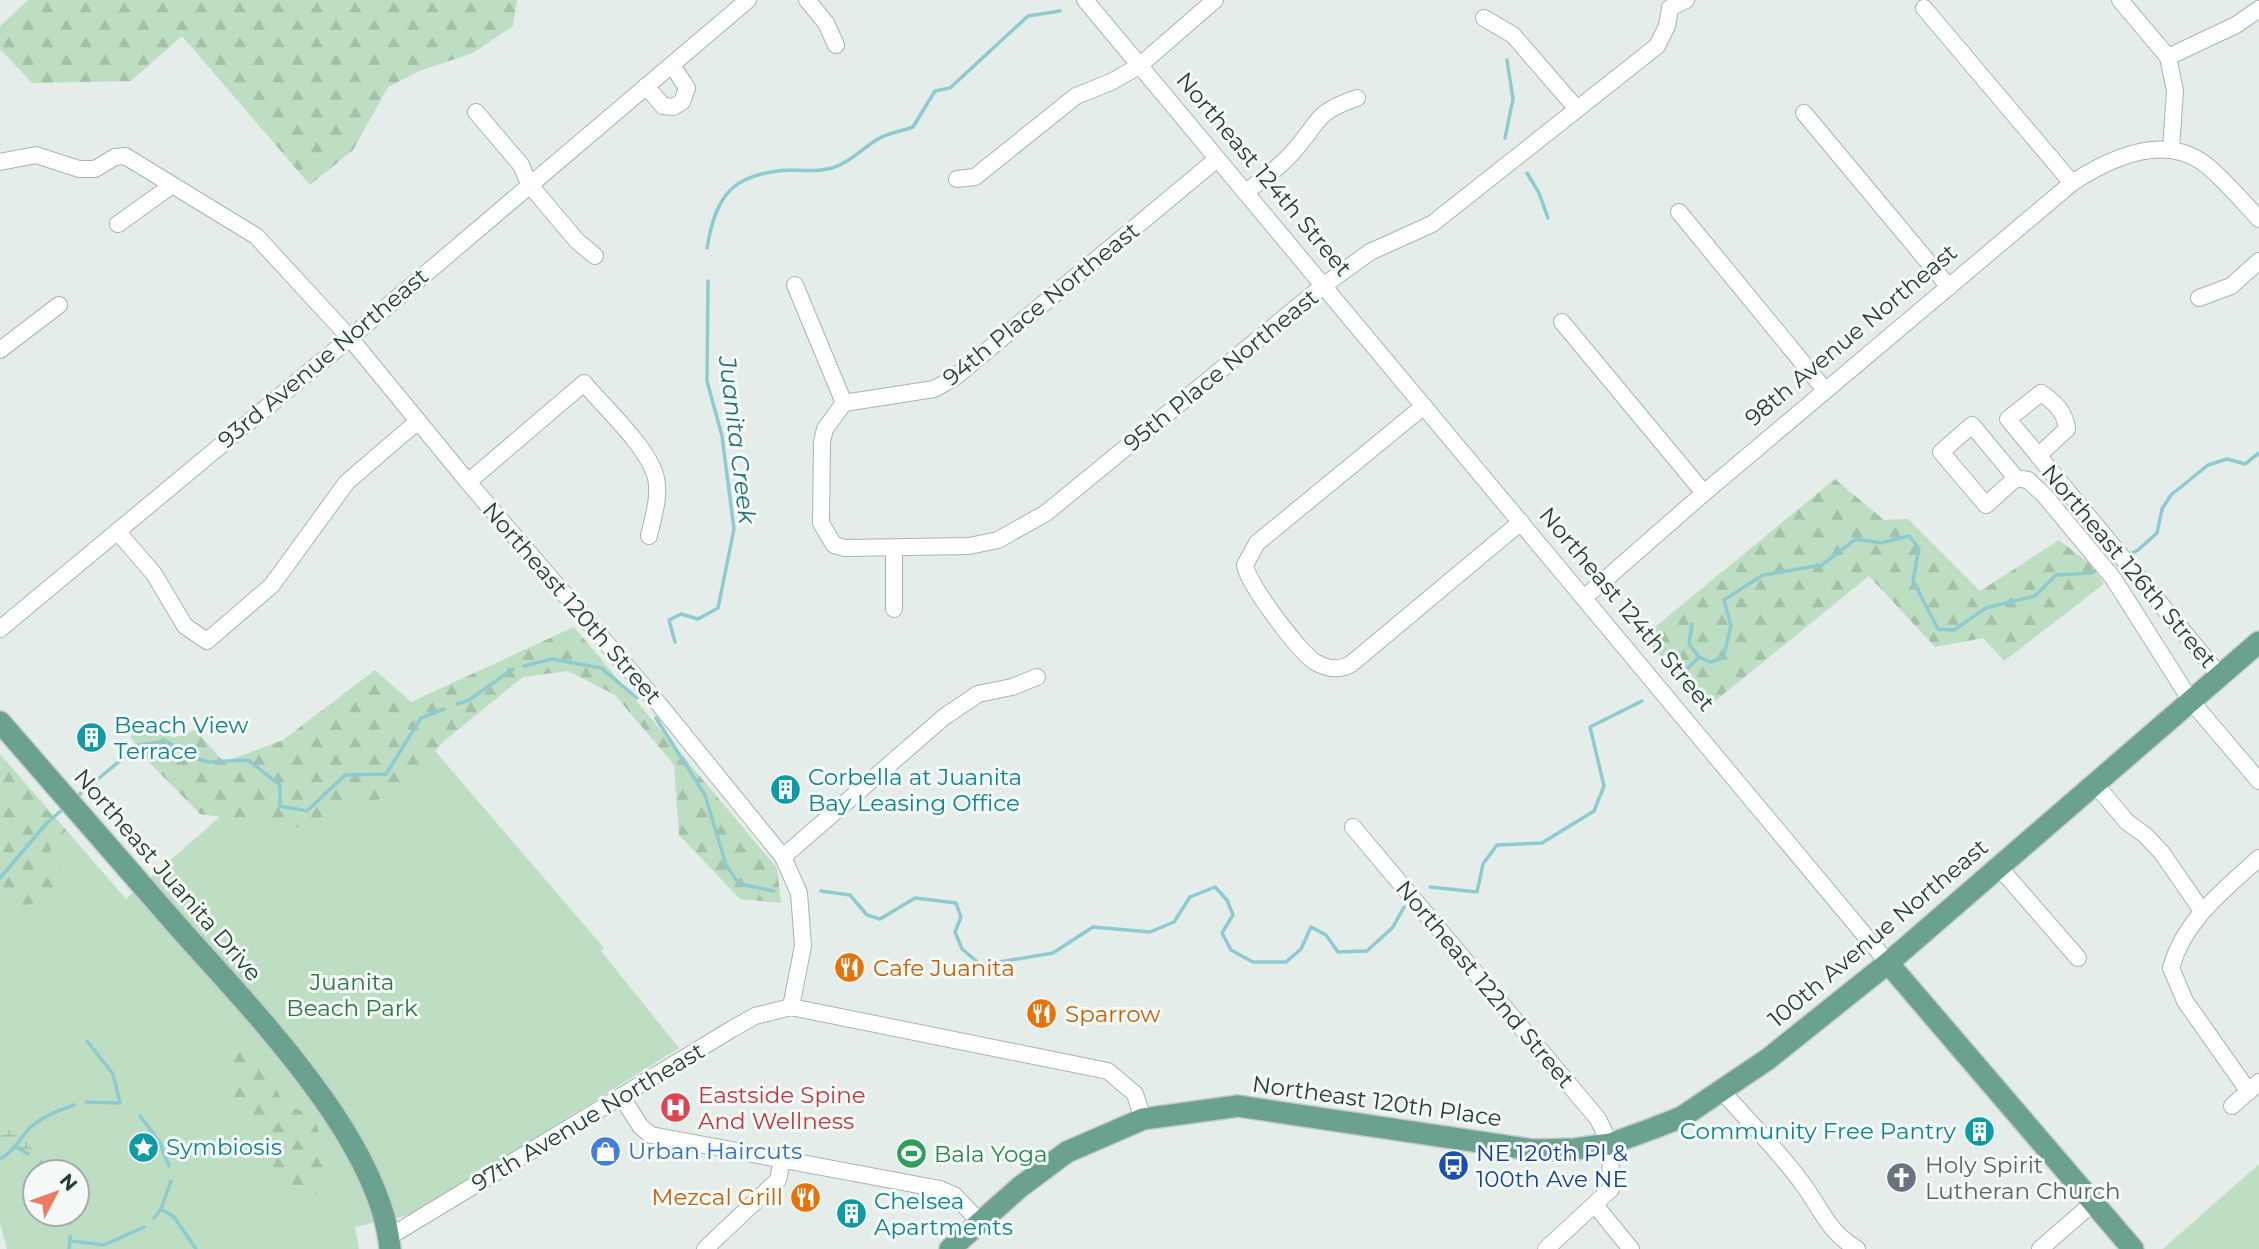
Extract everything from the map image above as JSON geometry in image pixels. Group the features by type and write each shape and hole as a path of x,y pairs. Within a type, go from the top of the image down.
{"main road":[{"name":"100th Avenue Northeast","path":"1610,1144 1682,1117 1768,1059 1888,963 2259,642"},
{"name":"Northeast Juanita Drive","path":"0,722 310,1079 358,1157 389,1243"},
{"name":"Northeast 124th Street","path":"1888,963 2133,1249"},
{"name":"Northeast 120th Place","path":"1143,1119 1238,1107 1533,1150 1610,1144"},
{"path":"950,1249 1020,1187 1068,1152 1143,1119"}],"street":[{"name":"93rd Avenue Northeast","path":"0,629 350,338 748,0"},
{"path":"807,0 826,23 836,45"},
{"name":"Northeast 124th Street","path":"1085,0 1888,963"},
{"path":"957,179 975,177 1076,96 1111,82 1139,66 1215,0"},
{"name":"95th Place Northeast","path":"844,403 825,429 822,442 821,523 834,545 845,548 894,549 969,546 998,540 1019,530 1066,496 1323,286 1370,251 1432,224 1657,46 1667,26 1669,4 1686,0"},
{"path":"2120,0 2168,57 2175,92 2171,149 2205,164 2259,219"},
{"path":"1924,8 2072,184"},
{"path":"2168,57 2236,24 2259,9"},
{"path":"1484,18 1513,36 1577,109"},
{"path":"646,86 663,106 673,107 682,102 687,88 671,65"},
{"path":"1246,192 1293,153 1311,125 1332,106 1357,98"},
{"path":"476,112 521,165 529,184 577,241 596,256"},
{"path":"1804,113 1949,286"},
{"name":"98th Avenue Northeast","path":"1584,598 1825,390 2072,184 2105,162 2148,150 2171,149"},
{"name":"Northeast 120th Street","path":"0,162 36,155 79,169 95,169 115,157 125,156 256,236 350,338 417,422 658,703 783,857 799,893 803,946 791,1007"},
{"name":"94th Place Northeast","path":"844,403 934,390 954,378 1217,159"},
{"path":"118,224 171,186"},
{"path":"1679,212 1825,390"},
{"path":"2199,298 2231,286 2259,261"},
{"path":"795,285 844,403"},
{"path":"0,350 59,305"},
{"path":"1562,322 1704,493"},
{"path":"468,482 584,383 648,459 656,477 657,498 649,537"},
{"path":"1424,406 1257,543 1245,565 1252,587 1312,661 1336,669 1351,664 1521,522"},
{"path":"117,531 154,573 185,626 207,642 272,584 347,482 417,422"},
{"name":"Northeast 126th Street","path":"2016,478 1986,505 1941,452 1972,425 2016,478 2028,480 2045,495 2113,578 2191,701 2258,779"},
{"name":"Northeast 126th Street","path":"2038,456 2220,676"},
{"path":"894,549 894,609"},
{"path":"783,857 944,717 978,694 1012,687 1037,677"},
{"path":"2095,784 2127,822 2146,835 2162,853 2202,911"},
{"name":"Northeast 122nd Street","path":"1353,827 1598,1119 1610,1144"},
{"path":"2232,1106 2254,1087 2185,1001 2173,978 2174,957 2202,911 2259,858"},
{"path":"1999,867 2078,958"},
{"path":"791,1007 1108,1070 1135,1094 1143,1119"},
{"name":"97th Avenue Northeast","path":"389,1243 621,1096 755,1016 791,1007"},
{"path":"1721,1091 1802,1184 1823,1220 1842,1240 1857,1249"},
{"path":"621,1096 641,1127 652,1135 940,1189 954,1195 980,1222"},
{"path":"1546,1249 1611,1189 1610,1144"},
{"path":"705,1249 778,1180 782,1160"},
{"path":"2040,1249 2093,1203"},
{"path":"1595,1205 1631,1249"}],"green space":[{"path":"28,0 517,0 513,26 473,53 422,70 388,87 353,150 310,185 182,36 131,81 32,83 0,49 0,26"},
{"path":"1835,479 1884,520 1908,519 1980,591 2059,540 2090,564 2104,584 2004,661 1983,638 1935,647 1869,576 1704,710 1644,636"},
{"path":"574,627 777,868 781,903 740,899 679,835 674,765 615,695 568,671 523,677 444,741 399,792 356,807 317,830 200,814 143,756 131,737 143,723 174,738 195,730 224,762 283,740 375,670 411,702"},
{"name":"Juanita Beach Park","path":"375,681 604,948 601,951 679,1048 414,1214 355,1227 359,1249 7,1249 0,1223 0,754 126,899"},
{"path":"0,761 66,830 50,851 70,884 36,903 0,910"},
{"path":"241,1045 263,1054 282,1102 314,1117 327,1156 327,1197 290,1185 278,1175 228,1085 230,1055"},
{"path":"32,1126 30,1133 34,1143 28,1158 0,1137 0,1132"},
{"path":"2259,1164 2259,1249 2163,1249"}],"waterway":[{"name":"Juanita Creek","path":"707,248 722,200 741,182 770,172 835,167 882,137 913,127 935,91 950,88 1028,16 1060,11"},
{"path":"1505,138 1513,99 1507,60"},
{"path":"1527,173 1539,193 1548,218"},
{"name":"Juanita Creek","path":"675,642 669,620 681,614 698,619 718,608 734,529 722,436 707,381 708,281"},
{"name":"Juanita Creek","path":"2126,556 2138,550 2157,533 2162,509 2171,495 2208,465 2227,459 2245,464 2259,453"},
{"name":"Juanita Creek","path":"1677,679 1699,657 1710,662 1723,658 1731,626 1724,600 1763,575 1822,565 1856,539 1881,543 1909,536 1919,548 1913,581 1938,629 1954,630 1986,608 2035,596 2056,575 2091,573 2100,569"},
{"path":"1692,624 1689,644 1699,657"},
{"name":"Juanita Creek","path":"524,666 552,659 601,668 637,698"},
{"name":"Juanita Creek","path":"457,704 469,700 513,669"},
{"name":"Juanita Creek","path":"1430,887 1477,892 1483,864 1497,845 1542,843 1594,811 1604,786 1590,727 1642,701"},
{"name":"Juanita Creek","path":"75,798 139,745 166,741 192,757 208,762 248,760 280,785 280,806 307,811 345,775 386,774 421,718 444,709"},
{"name":"Juanita Creek","path":"656,718 705,795 726,865 739,884 774,891"},
{"name":"Juanita Creek","path":"0,878 46,824 64,808"},
{"name":"Juanita Creek","path":"821,891 850,895 867,915 880,919 915,898 956,903 961,917 955,932 962,949 981,965 1053,953 1093,927 1150,932 1174,922 1190,897 1215,887 1227,900 1233,915 1222,933 1231,950 1253,962 1286,962 1301,949 1311,927 1326,935 1338,952 1367,951 1393,927 1404,907"},
{"path":"86,1102 120,1103 113,1074 87,1041"},
{"path":"0,1159 9,1153 37,1122 74,1105"},
{"path":"140,1116 159,1141 169,1166"},
{"path":"15,1146 28,1154"},
{"path":"154,1218 161,1209 171,1181"},
{"path":"161,1209 174,1217 196,1249"},
{"path":"71,1241 104,1245 144,1227"},
{"path":"69,1249 70,1236"}],"place":[{"name":"Beach View Terrace","path":"91,738"},
{"name":"Corbella at Juanita Bay Leasing Office","path":"785,790"},
{"name":"Cafe Juanita","path":"850,968"},
{"name":"Sparrow","path":"1042,1014"},
{"name":"Eastside Spine And Wellness","path":"675,1108"},
{"name":"Community Free Pantry","path":"1979,1131"},
{"name":"Symbiosis","path":"143,1147"},
{"name":"Urban Haircuts","path":"605,1151"},
{"name":"Bala Yoga","path":"911,1154"},
{"name":"NE 120th Pl & 100th Ave NE","path":"1453,1166"},
{"name":"Holy Spirit Lutheran Church","path":"1902,1178"},
{"name":"Mezcal Grill","path":"806,1197"},
{"name":"Chelsea Apartments","path":"851,1214"}]}
